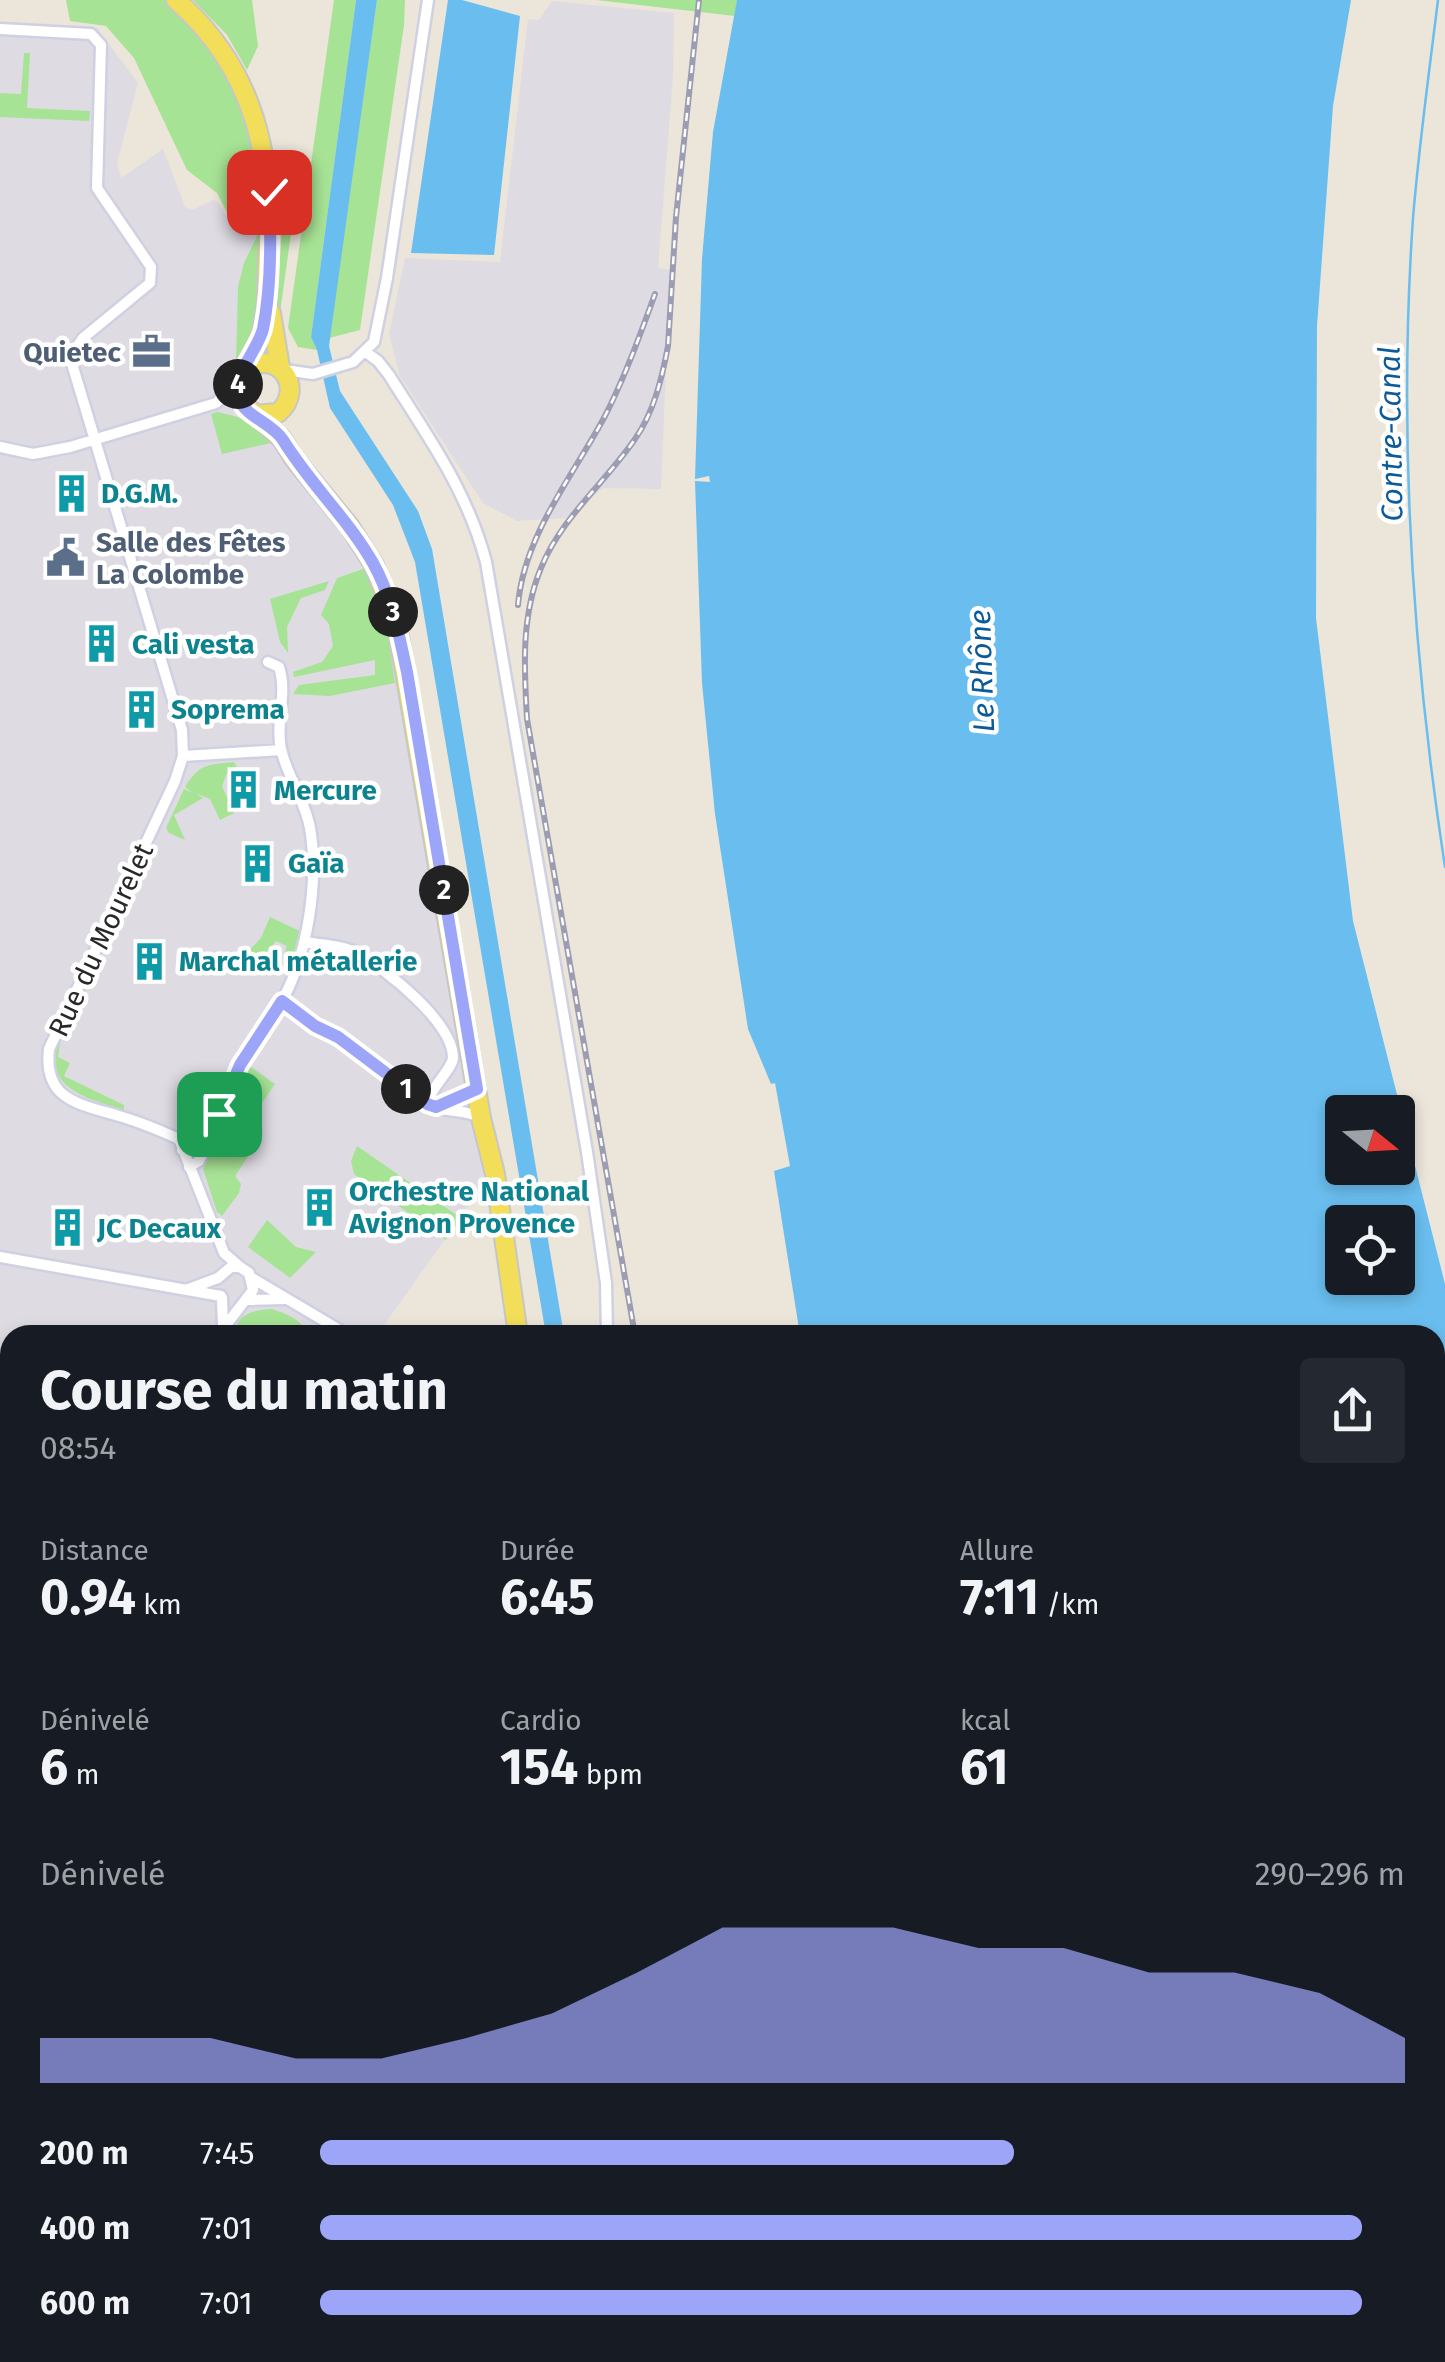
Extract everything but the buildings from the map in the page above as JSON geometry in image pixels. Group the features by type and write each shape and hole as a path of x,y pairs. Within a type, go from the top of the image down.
{"main road":[{"path":"176,0 221,51 258,127 268,174 271,326 282,369 291,386 282,439"},
{"path":"186,0 206,20 236,62 268,135 277,205 269,298 263,328 237,391 249,411 282,439 350,527 374,565 397,625 481,1118 495,1174 517,1325"},
{"path":"242,376 266,362 282,369"},
{"path":"249,411 270,416 287,401"}],"street":[{"path":"282,369 316,373 353,362 366,353 379,330 428,0"},
{"path":"0,28 92,34 101,45 96,188 151,267 150,283 83,338 70,357 182,730 183,756 281,750"},
{"path":"366,353 378,360 389,375 459,485 477,527 486,562 587,1152 606,1283 607,1325"},
{"path":"287,401 316,373"},
{"path":"0,447 33,454 94,440 216,403 242,376"},
{"path":"216,403 249,411"},
{"path":"189,1167 200,1161 240,1065 282,1001 305,942 310,830 302,798 281,750 285,686 279,667 268,662"},
{"name":"Rue du Mourelet","path":"180,1144 146,1124 70,1101 50,1080 47,1062 48,1049 122,898 183,756"},
{"path":"305,942 358,953 406,990 440,1024 453,1056 450,1067 433,1086 431,1106"},
{"path":"282,1001 431,1106 449,1112 466,1111 481,1118"},
{"path":"431,1106 477,1089"},
{"path":"180,1144 219,1114"},
{"path":"180,1144 210,1140"},
{"path":"180,1144 224,1254 252,1278 332,1325"},
{"path":"222,1325 224,1254"},
{"path":"0,1257 221,1297 231,1303 290,1299"},
{"path":"185,1290 240,1267"},
{"path":"227,1325 252,1290 252,1278"}],"shaded area":[{"path":"552,1 674,13 658,268 670,270 661,489 603,488 565,518 517,521 483,503 400,376 389,334 405,258 500,262 528,19 539,20"},
{"path":"0,22 97,28 138,83 117,163 121,178 163,149 185,207 193,210 213,200 226,216 261,236 251,349 228,383 235,415 281,450 346,531 379,588 397,650 485,1183 384,1325 0,1325"}],"green space":[{"path":"66,0 167,0 220,60 243,103 265,200 261,315 249,346 236,362 238,287 257,236 242,213 229,216 217,193 187,170 134,58 106,26 70,21"},
{"path":"193,0 252,0 258,46 247,70 227,35"},
{"path":"334,0 356,0 311,337 317,350 298,347 288,328"},
{"path":"377,0 405,0 404,25 360,330 329,338"},
{"path":"596,0 737,0 735,16"},
{"path":"24,53 30,53 27,108 90,111 89,121 0,117 0,93 21,94"},
{"path":"301,161 275,327 283,214 279,164"},
{"path":"217,412 255,425 271,443 222,454 211,414"},
{"path":"366,568 388,636 395,683 330,696 293,694 299,685 375,675 375,660 294,677 293,672 322,662 333,646 329,624 321,615 337,578"},
{"path":"329,581 325,590 301,598 287,627 288,653 280,642 270,599"},
{"path":"234,762 237,767 227,773 222,786 234,813 220,820 210,799 195,793 203,798 174,815 185,840 169,833 166,828 184,789 193,793 185,787 195,773 211,765"},
{"path":"270,917 306,934 294,959 284,954 287,946 276,941 265,954 261,953 258,973 237,963 261,938"},
{"path":"91,969 96,971 61,1038 58,1057 70,1063 64,1076 124,1105 124,1110 75,1092 59,1076 54,1064 53,1050"},
{"path":"248,1065 275,1084 249,1122 263,1134 235,1176 241,1184 239,1193 222,1216 217,1212 203,1169"},
{"path":"357,1146 461,1218 446,1240 354,1174 351,1161"},
{"path":"267,1220 296,1247 316,1252 290,1278 248,1247"},
{"path":"272,1309 302,1325 238,1325 247,1314"}],"water":[{"path":"356,0 377,0 329,346 340,391 418,511 432,549 562,1325 544,1325 415,562 393,505 330,408 311,337"},
{"path":"448,0 462,0 520,16 494,255 411,253"},
{"name":"Le Rhône","path":"737,0 1351,0 1333,106 1317,326 1316,618 1353,921 1397,1095 1325,1095 1325,1185 1415,1185 1415,1166 1445,1284 1445,1325 798,1325 774,1171 790,1166 775,1083 771,1084 748,1029 715,814 702,683 695,481 710,482 709,476 695,479 702,259 713,132"}],"waterway":[{"name":"Contre-Canal","path":"1438,0 1413,218 1407,381 1416,625 1445,867"}],"railway":[{"path":"633,1325 527,719 525,642 535,586 550,550 635,439 660,382 668,346 676,217 699,0"},
{"path":"518,605 522,579 540,530 612,401 655,294"}],"place":[{"name":"Quietec","path":"151,352"},
{"name":"D.G.M.","path":"71,493"},
{"name":"Salle des Fêtes La Colombe","path":"66,558"},
{"name":"Cali vesta","path":"102,644"},
{"name":"Soprema","path":"141,709"},
{"name":"Mercure","path":"244,790"},
{"name":"Gaïa","path":"258,863"},
{"name":"Marchal métallerie","path":"149,961"},
{"name":"Orchestre National Avignon Provence","path":"319,1207"},
{"name":"JC Decaux","path":"67,1228"}],"route":[{"path":"219,1114 240,1065 282,1001 315,1026 338,1037 427,1104 436,1107 477,1089 407,672 391,606 374,565 350,527 282,439 239,400 238,382 263,328 269,192"}]}
